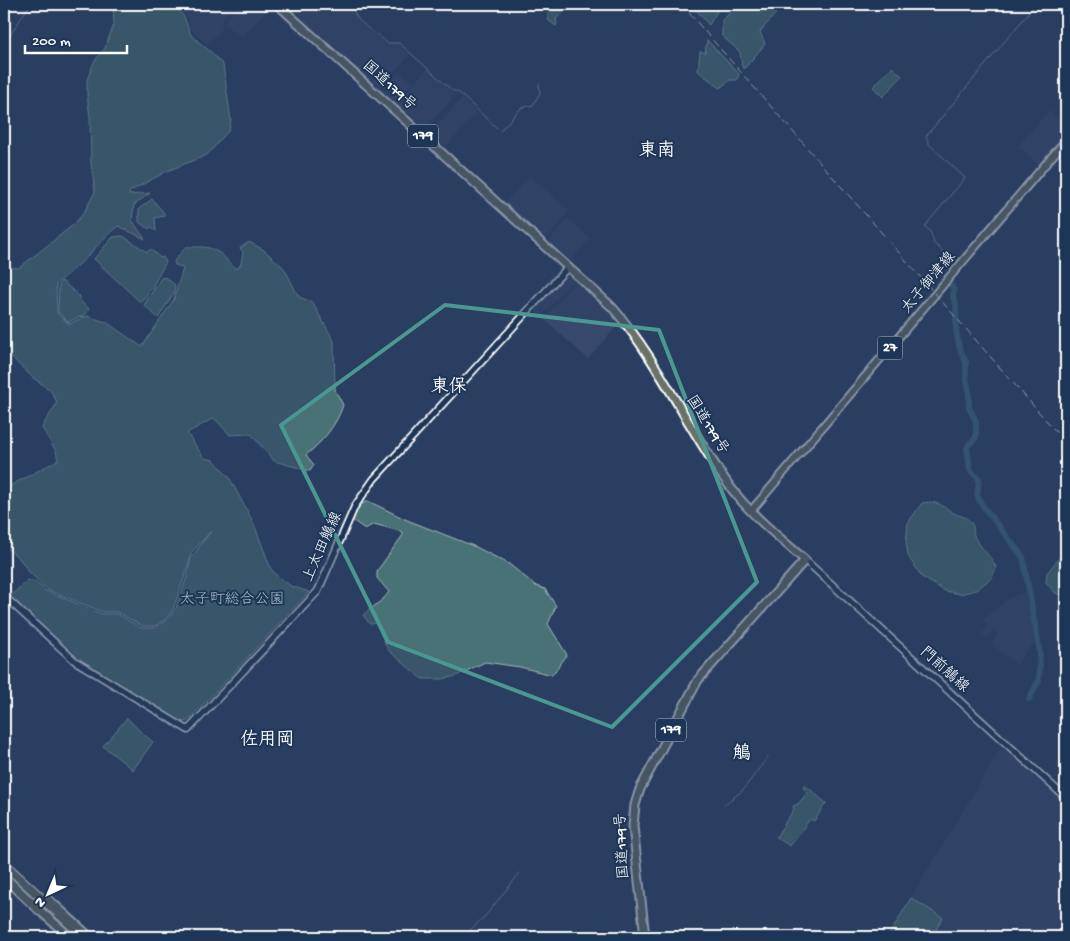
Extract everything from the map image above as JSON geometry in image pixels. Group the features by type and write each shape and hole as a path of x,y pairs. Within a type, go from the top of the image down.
{"highway":[{"name":"国道179号","path":"277,4 612,307 634,334 732,489 751,511 805,560 698,680 640,789 635,805 633,826 645,937"},
{"path":"4,859 48,898 84,934"},
{"path":"4,864 84,934 90,937"},
{"path":"4,871 77,937"},
{"path":"4,877 70,937"}],"main road":[{"name":"太子御津線","path":"751,511 1066,140"},
{"name":"上太田鵤線","path":"4,596 75,661 188,730 318,591 355,506 374,480 568,267"},
{"name":"門前鵤線","path":"805,560 1066,798"}],"highlighted area":[{"path":"445,305 659,330 757,582 612,727 388,642 281,425"}],"shaded area":[{"path":"175,4 236,4 223,19 222,29 207,45 190,29 188,19"},
{"path":"240,4 267,4 270,7 241,38 225,25 225,19"},
{"path":"301,4 353,4 353,10 362,25 386,43 397,43 410,55 378,90 292,15"},
{"path":"427,69 456,95 423,131 394,105"},
{"path":"399,71 413,83 393,105 381,92"},
{"path":"462,97 477,112 444,150 428,135"},
{"path":"1049,110 1066,126 1066,135 1039,166 1018,146"},
{"path":"530,175 570,211 546,241 504,204"},
{"path":"568,218 591,239 571,260 566,260 547,243"},
{"path":"567,274 571,274 575,278 541,317 534,310 535,308"},
{"path":"576,279 584,284 619,324 588,359 544,319"},
{"path":"1028,592 1036,642 1017,665 992,645 998,635 994,630 985,639 980,635 988,627 982,620 1006,600"},
{"path":"1006,749 1066,804 1066,937 931,937 942,918 911,898 999,750"}],"green space":[{"name":"太子町総合公園","path":"113,4 173,4 184,17 191,35 223,65 231,120 229,130 207,155 167,171 129,192 129,195 150,193 134,205 132,220 145,239 118,226 112,231 82,262 56,284 57,313 69,324 87,316 106,322 142,347 174,299 183,268 175,265 174,261 186,247 202,247 216,251 237,269 241,264 243,252 240,248 249,242 264,250 284,268 299,297 312,302 334,341 335,390 343,405 328,433 306,455 314,465 310,471 274,461 251,434 230,435 214,418 187,433 204,458 214,460 229,477 254,524 271,569 278,577 291,586 309,592 188,721 183,722 101,675 69,653 10,597 27,580 34,581 46,591 102,614 117,614 141,628 155,628 167,620 176,608 187,577 191,558 211,531 191,553 173,609 166,619 155,626 142,626 117,612 103,612 48,590 28,571 20,559 8,549 4,540 4,489 58,460 56,451 42,428 57,402 50,390 32,377 9,355 8,333 11,318 8,303 7,272 9,267 19,268 73,225 83,214 95,192 91,163 87,80 94,62 105,48 114,24"},
{"path":"556,4 572,4 556,19 556,26 548,20 548,9"},
{"path":"691,4 717,4 719,8 709,25"},
{"path":"728,4 771,4 776,13 760,32 765,44 744,69 740,52 722,36 722,20 730,13"},
{"path":"707,40 739,74 737,80 730,80 720,88 698,71 700,51 705,53"},
{"path":"892,67 902,76 883,97 873,87"},
{"path":"152,199 164,213 164,216 155,218 156,231 151,227 149,229 139,222 139,209"},
{"path":"123,236 147,252 151,249 160,258 163,257 166,262 150,291 140,302 94,259 113,237"},
{"path":"165,277 175,285 174,293 158,318 144,305 161,278"},
{"path":"62,281 80,297 81,302 89,309 86,314 68,322 58,312 59,284"},
{"path":"368,501 407,520 476,547 509,564 536,586 545,589 556,606 548,624 567,655 552,675 520,667 485,662 456,676 443,679 422,679 388,650 376,623 370,624 363,615 389,592 377,578 377,571 403,535 403,532 374,524 365,529 352,520 360,505"},
{"path":"930,502 942,505 968,520 973,526 975,538 996,567 992,578 976,590 960,594 945,591 922,577 908,556 906,542 908,523 922,503"},
{"path":"1066,552 1066,596 1055,593 1046,582 1047,573"},
{"path":"127,718 153,742 133,770 103,746"},
{"path":"805,785 826,803 814,821 810,819 790,846 776,837 794,809 793,806 798,804 808,792 803,788"},
{"path":"911,898 943,918 931,937 888,937"}],"waterway":[{"path":"4,45 30,4"},
{"path":"352,4 356,17 365,26 387,43 399,43 452,90 458,92 497,128"},
{"path":"945,276 941,271 945,263 941,249 934,244 931,233 925,226 965,178 929,144 926,136 1036,4"},
{"path":"500,131 521,108 533,105 540,93 539,84"},
{"path":"951,285 954,290 953,298 956,304 956,329 959,347 966,362 969,408 976,421 976,438 967,448 970,470 979,479 977,495 982,505 1023,557 1040,653 1039,680 1029,699"},
{"path":"724,805 742,791 768,757"},
{"path":"463,937 486,915 520,873"}],"railway":[{"path":"681,4 1066,443"}],"district":[{"name":"東南","path":"657,151"},
{"name":"東保","path":"449,387"},
{"name":"佐用岡","path":"267,740"},
{"name":"鵤","path":"742,754"}]}
